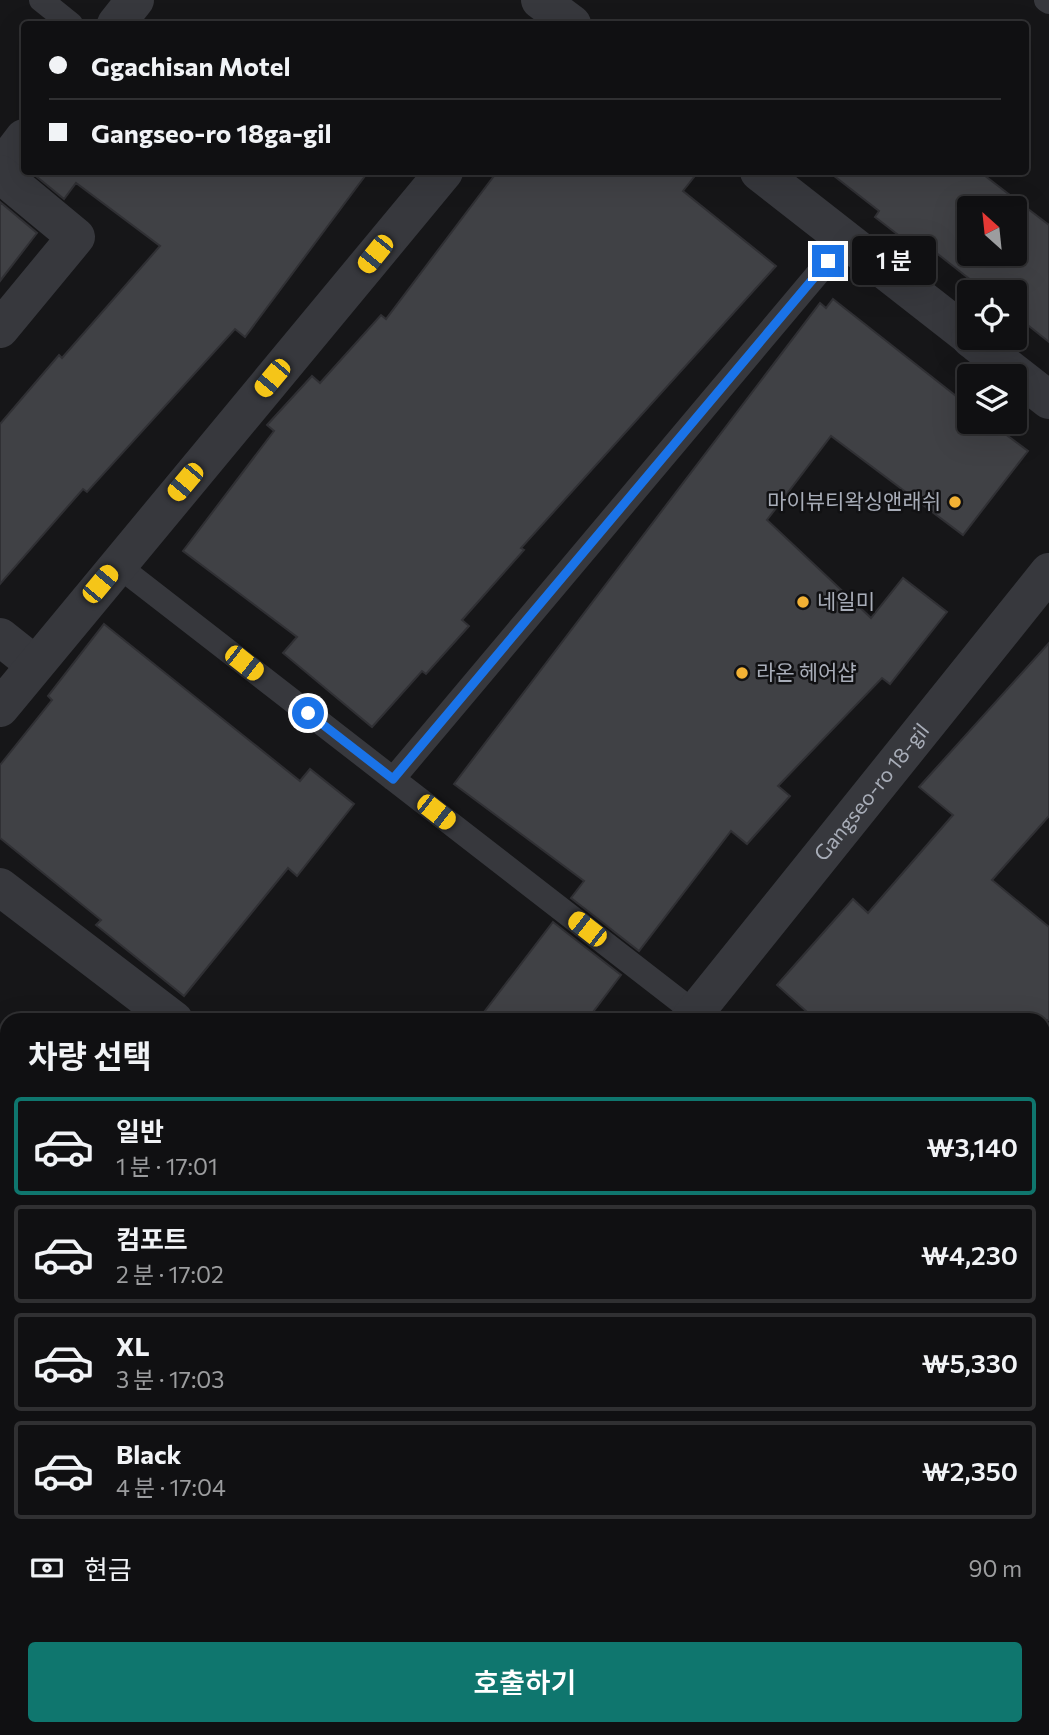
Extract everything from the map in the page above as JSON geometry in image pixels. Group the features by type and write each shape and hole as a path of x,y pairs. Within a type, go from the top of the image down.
{"street":[{"path":"118,21 135,0"},
{"path":"0,169 21,142"},
{"path":"0,174 76,237 0,329"},
{"path":"0,708 441,175"},
{"path":"763,175 957,327"},
{"path":"986,350 1049,400"},
{"name":"Gangseo-ro 18-gil","path":"700,1013 1049,572"},
{"path":"0,637 34,664"},
{"path":"0,887 165,1013"}],"lane":[{"path":"41,0 67,21"},
{"path":"393,779 846,240"},
{"name":"Gangseo-ro 18-gil","path":"117,564 690,1013"}],"building":[{"path":"35,175 366,175 245,337 235,329 87,492 83,489 0,584 0,424 59,355 62,358 160,246 76,183 64,199"},
{"path":"495,175 696,175 683,191 776,266 521,548 524,550 462,620 469,626 426,674 422,671 372,727 283,653 297,637 183,551 274,431 267,425 312,376 320,383 381,315 386,319"},
{"path":"833,175 984,175 1011,196 957,196 957,266 1027,266 1027,208 1049,225 1049,342 1027,325 1027,280 971,280 925,244 919,251 875,217 879,211"},
{"path":"0,202 37,233 0,281"},
{"path":"833,299 957,397 957,434 1005,434 1028,451 963,535 831,436 767,520 871,618 903,578 947,612 890,684 882,678 778,786 790,796 747,844 731,831 639,951 571,898 584,881 454,784 820,303 826,308"},
{"path":"104,624 300,781 310,769 354,804 297,876 288,868 184,996 96,925 101,920 0,838 0,765 52,700 48,696"},
{"path":"1049,643 1049,816 992,880 1049,927 1049,1013 808,1013 777,985 853,899 868,913 953,815 919,787"},
{"path":"553,922 621,975 592,1013 483,1013"}],"place":[{"name":"마이뷰티왁싱앤래쉬","path":"955,502"},
{"name":"네일미","path":"803,602"},
{"name":"라온 헤어샵","path":"742,673"}],"route":[{"path":"308,713 393,779 828,261"}]}
